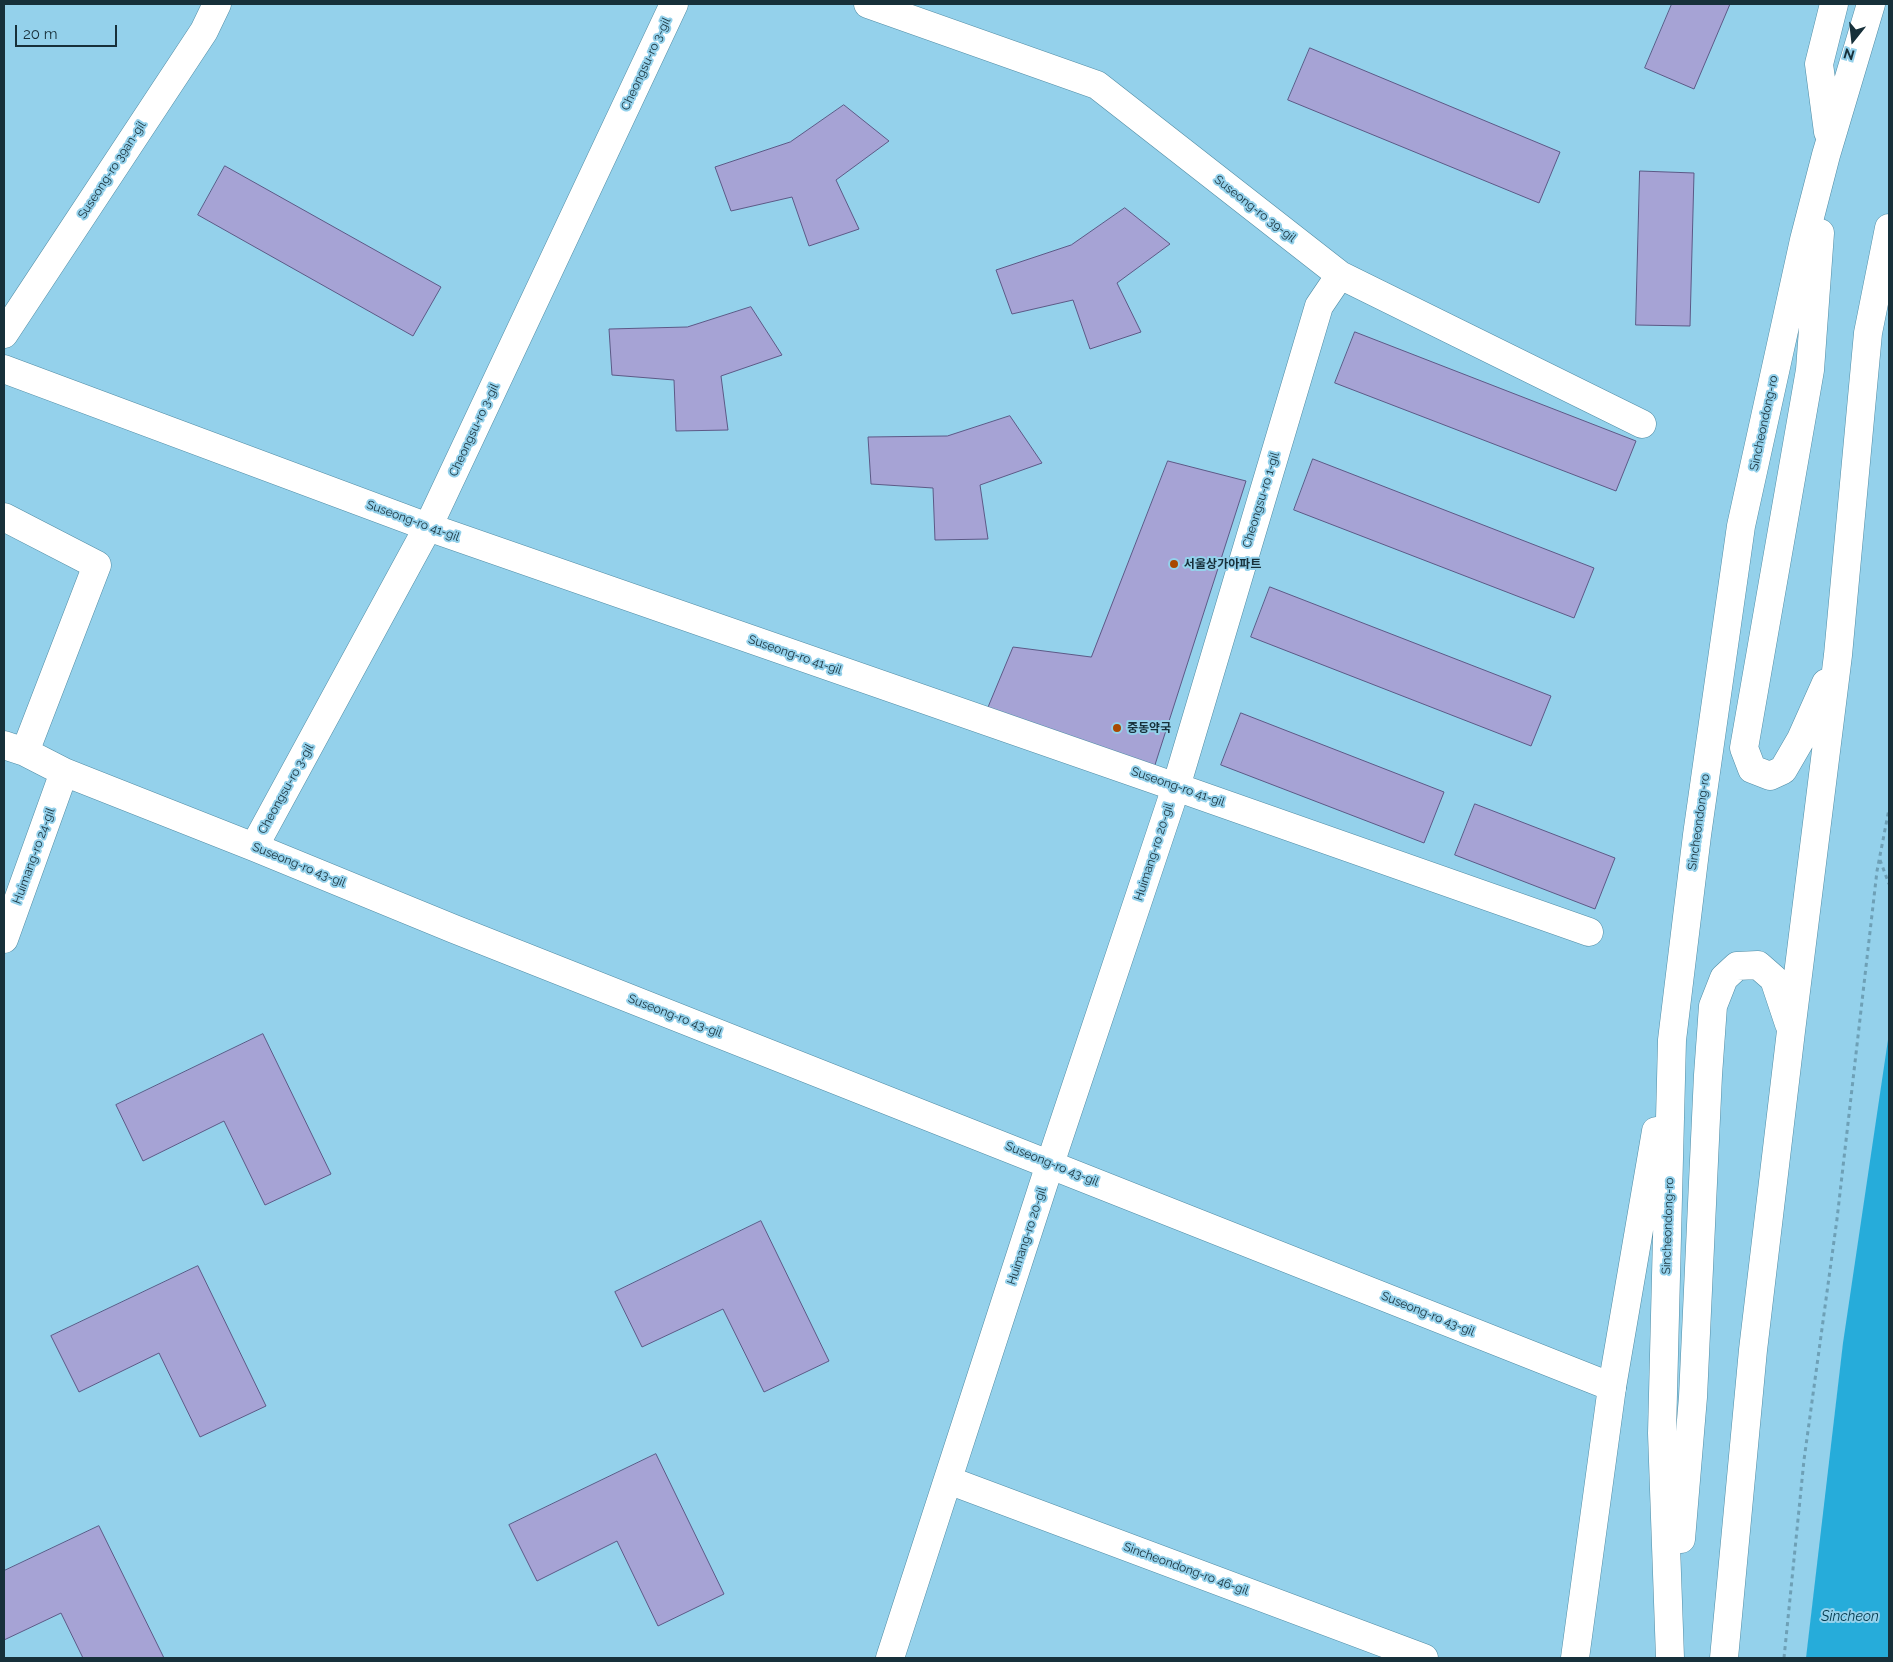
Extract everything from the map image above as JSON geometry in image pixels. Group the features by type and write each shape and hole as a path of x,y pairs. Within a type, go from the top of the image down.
{"street":[{"name":"Suseong-ro 39an-gil","path":"4,334 204,31 217,4"},
{"name":"Cheongsu-ro 3-gil","path":"254,847 428,527 674,4"},
{"name":"Suseong-ro 39-gil","path":"868,4 1097,85 1340,275 1642,424"},
{"path":"1834,4 1819,64 1828,149 1810,370 1744,748 1752,769 1770,776 1783,770 1801,739 1838,656"},
{"name":"Sincheondong-ro","path":"1670,1655 1662,1433 1672,1040 1697,835 1742,526 1804,240 1828,149 1871,4"},
{"path":"1724,1658 1753,1350 1838,656 1868,333 1889,228"},
{"name":"Cheongsu-ro 1-gil","path":"1176,787 1319,306 1340,275"},
{"name":"Suseong-ro 41-gil","path":"4,369 428,527 1589,932"},
{"name":"Suseong-ro 43-gil","path":"4,516 97,565 14,748 64,772 454,929 1612,1387"},
{"name":"Huimang-ro 24-gil","path":"4,939 64,772"},
{"name":"Huimang-ro 20-gil","path":"890,1658 1050,1164 1176,787"},
{"path":"1670,1655 1693,1397 1713,1006 1724,978 1737,966 1758,965 1774,979 1791,1030"},
{"path":"1575,1658 1612,1387 1672,1040"},
{"name":"Sincheondong-ro 46-gil","path":"948,1480 1424,1658"}],"path":[{"path":"1784,1658 1804,1460 1837,1219 1879,860 1889,809"},
{"path":"1879,860 1889,884"}],"water":[{"name":"Sincheon","path":"1889,1033 1889,1658 1806,1658 1843,1343"}],"building":[{"path":"1672,4 1730,4 1694,89 1645,68"},
{"path":"1310,48 1560,152 1539,203 1288,100"},
{"path":"844,105 889,141 836,180 859,229 809,246 792,197 731,211 715,167 790,142"},
{"path":"225,166 441,287 413,336 198,215"},
{"path":"1640,171 1694,173 1690,326 1636,325"},
{"path":"1125,208 1170,244 1117,283 1141,332 1090,349 1073,300 1012,314 996,270 1071,245"},
{"path":"751,307 782,355 721,376 728,430 676,431 674,380 612,375 609,329 687,327"},
{"path":"1355,332 1636,441 1616,491 1335,383"},
{"path":"1010,416 1042,463 980,485 988,539 935,540 933,488 871,484 868,437 947,436"},
{"path":"1313,459 1594,568 1574,618 1294,510"},
{"name":"서울상가아파트","path":"1168,461 1246,481 1153,771 986,712 1013,647 1091,657"},
{"path":"1270,587 1551,696 1531,746 1251,637"},
{"path":"1241,713 1444,792 1424,843 1221,765"},
{"path":"1475,804 1615,858 1595,909 1455,855"},
{"path":"263,1034 331,1174 265,1205 224,1121 143,1161 116,1105"},
{"path":"761,1221 829,1361 764,1392 723,1309 642,1347 615,1292"},
{"path":"198,1266 266,1406 200,1437 159,1353 79,1392 51,1336"},
{"path":"656,1454 724,1594 658,1626 617,1541 537,1581 509,1525"},
{"path":"99,1526 164,1658 83,1658 61,1613 4,1640 4,1571"}],"place":[{"name":"서울상가아파트","path":"1174,564"},
{"name":"중동약국","path":"1117,728"}]}
